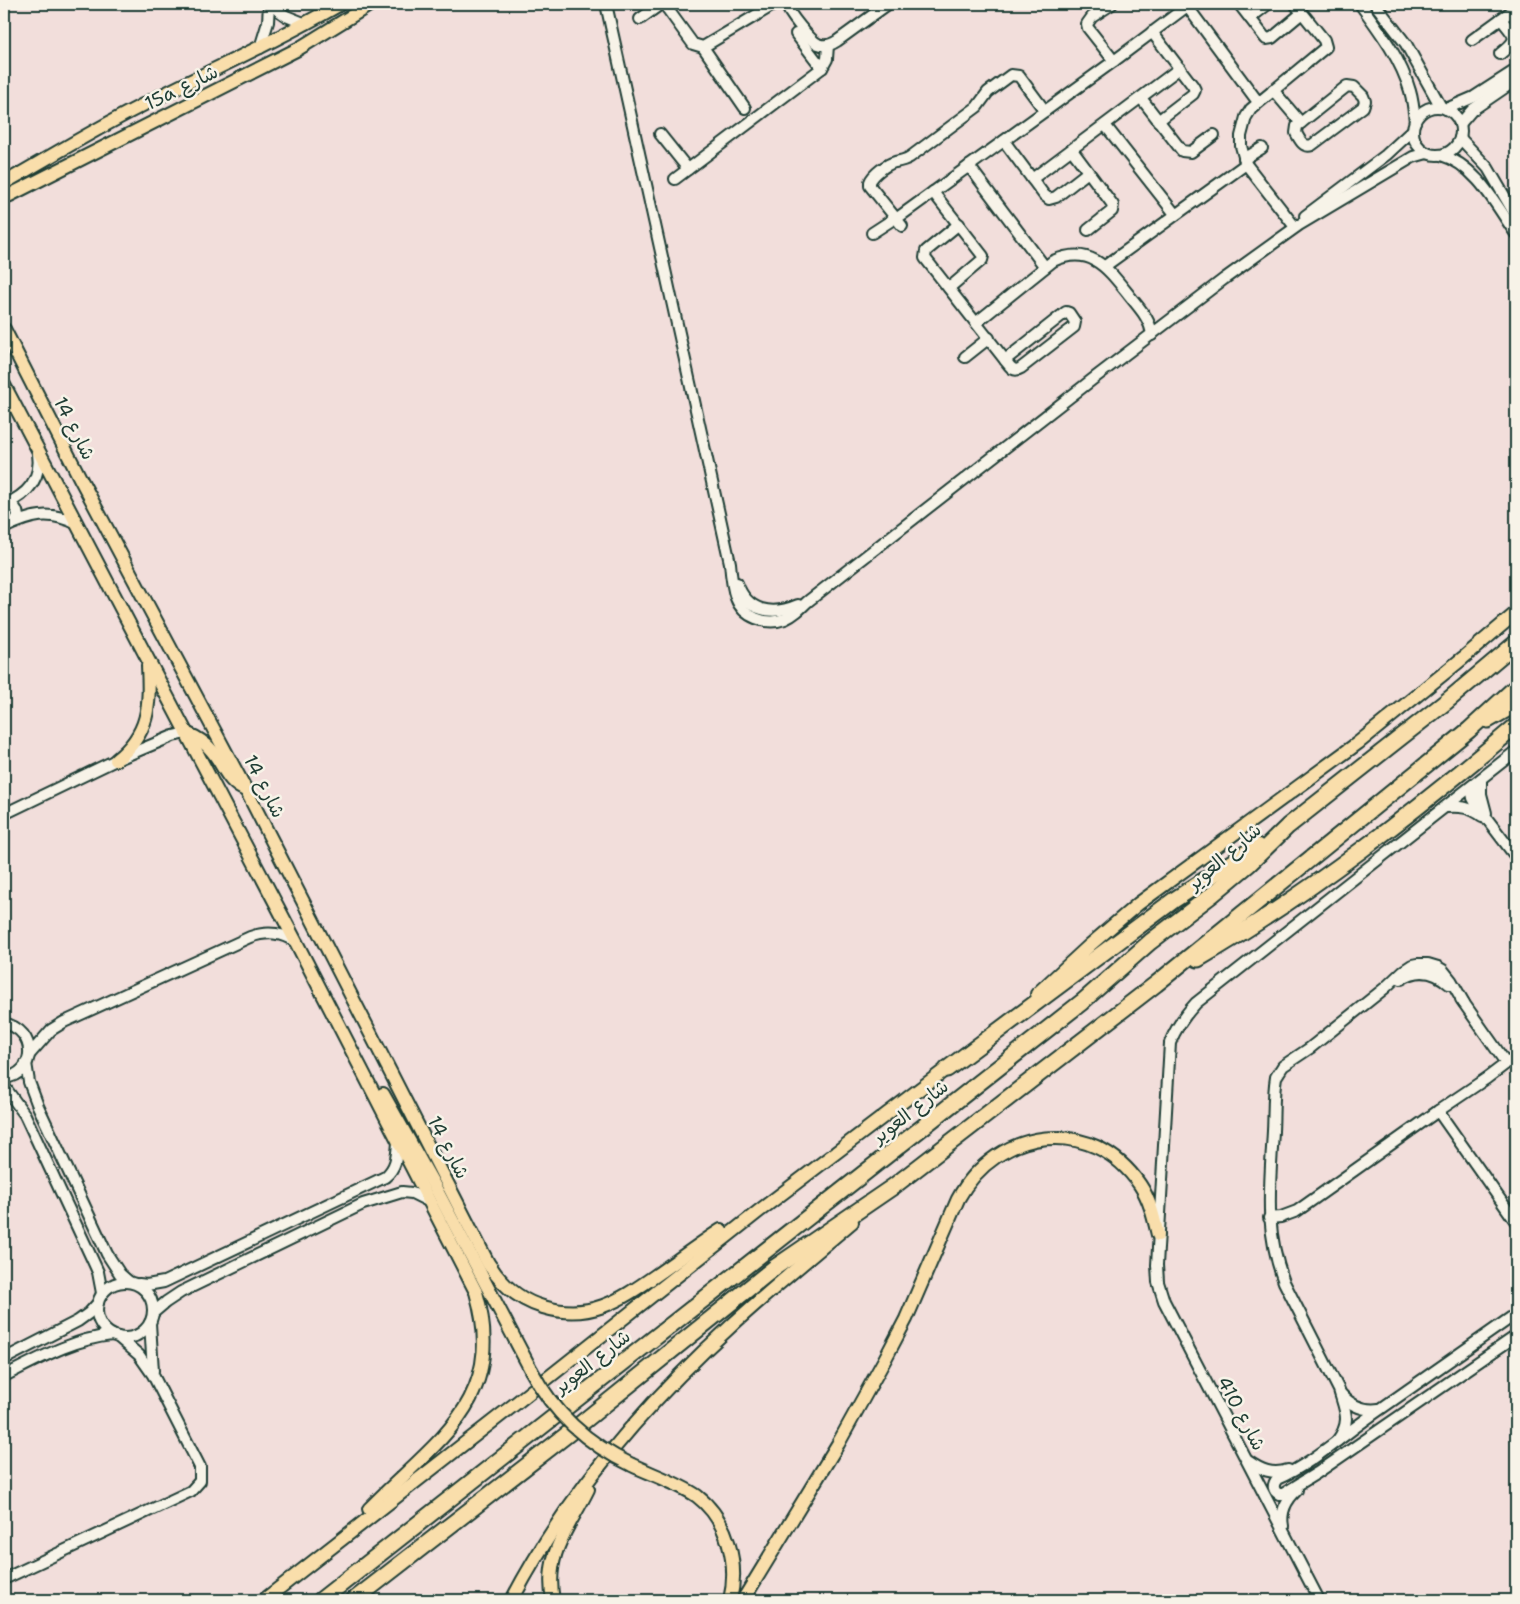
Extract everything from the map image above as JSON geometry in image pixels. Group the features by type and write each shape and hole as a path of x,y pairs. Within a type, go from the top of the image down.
{"highway":[{"name":"شارع العوير","path":"320,1600 1082,1002 1150,942 1214,894 1288,826 1447,701 1516,643"},
{"path":"354,1600 573,1430 774,1268 894,1186 1156,984 1468,730 1516,687"},
{"path":"1468,730 1516,704"},
{"path":"1156,984 1243,933 1349,858 1447,784 1516,726"},
{"path":"947,1069 1174,900 1288,826"}],"main road":[{"name":"15a شارع","path":"4,183 134,109 260,48 340,4"},
{"path":"298,49 294,43 296,38 349,4"},
{"name":"15a شارع","path":"4,198 298,49 371,4"},
{"path":"4,177 36,165"},
{"path":"4,207 36,181"},
{"name":"شارع 14","path":"4,329 81,480 246,790 488,1263 506,1287 531,1303 560,1311 576,1312 601,1308 621,1299 715,1234 759,1211"},
{"path":"4,385 346,1038 476,1292 484,1337 482,1360 478,1383 465,1410 447,1433 336,1544"},
{"path":"59,490 81,480"},
{"path":"264,1600 759,1211 947,1069 1030,1000 1138,904 1358,743 1426,689 1516,613"},
{"path":"116,760 139,736 146,721 149,703 148,660"},
{"path":"186,734 198,739 209,747 218,758 231,781 246,790"},
{"path":"346,1038 368,1068 434,1185 531,1370 554,1406 573,1427 595,1445 697,1496 712,1512 723,1529 731,1551 734,1574 730,1600"},
{"path":"743,1600 862,1402 906,1319 958,1199 969,1181 984,1166 1017,1144 1040,1138 1060,1137 1092,1145 1119,1161 1141,1186 1152,1211 1158,1235"},
{"path":"512,1600 565,1510 601,1462 670,1385 731,1326 894,1186"},
{"path":"553,1600 551,1574 558,1544 577,1512 601,1462"}],"street":[{"path":"260,48 268,22 269,4 286,16 306,24"},
{"path":"606,4 730,563 736,599 748,615 767,622 786,618 798,611 807,602 1071,396 1224,279 1297,226 1422,153 1441,155 1454,160 1472,173 1516,234"},
{"path":"640,20 662,4 693,44 703,47 745,108"},
{"path":"703,47 775,4"},
{"path":"786,4 789,12 814,41 823,45 837,41 888,4"},
{"path":"1112,4 1092,17 1087,24 1088,28 1114,61"},
{"path":"1239,4 1268,40 1302,13"},
{"path":"1250,18 1268,4"},
{"path":"1295,4 1324,40 1326,47 1251,108 1242,126 1241,146 1245,162 1297,226"},
{"path":"1360,4 1382,35 1405,77 1413,102 1416,144 1427,153"},
{"path":"1375,4 1406,44 1444,108 1456,116 1460,124 1460,138 1454,147 1441,155"},
{"path":"872,233 898,221 933,192 1188,5 1258,102"},
{"path":"1472,40 1516,8"},
{"path":"1500,54 1515,41 1513,35 1501,19"},
{"path":"1152,32 1193,86 1194,92 1158,121"},
{"path":"796,34 822,68"},
{"path":"676,179 822,68 827,59 828,45"},
{"path":"1032,179 1180,68"},
{"path":"1297,226 1308,214 1386,155 1414,126 1417,117 1425,110 1436,107 1444,108 1474,97 1516,70"},
{"path":"898,221 870,186 871,178 891,164 910,157 977,107 988,92 1011,75 1019,76 1045,111"},
{"path":"1460,124 1472,110 1516,80"},
{"path":"1347,86 1354,87 1364,99 1364,104 1361,108 1312,145 1306,146 1303,144 1296,133 1297,126 1301,123 1347,86"},
{"path":"1273,90 1301,123"},
{"path":"1141,98 1179,148 1186,153 1191,152 1214,135"},
{"path":"1105,125 1175,214"},
{"path":"660,134 688,169"},
{"path":"1460,138 1488,168 1516,216"},
{"path":"1004,141 1046,197 1053,198 1088,172"},
{"path":"1105,266 1262,148"},
{"path":"1072,150 1113,207 1112,211 1088,230"},
{"path":"969,166 1045,267"},
{"path":"933,192 981,252 983,258 949,288"},
{"path":"959,224 924,254 926,260 989,338 1005,360 1012,368 1019,370 1074,327 1075,322 1069,313 1064,313 1005,360"},
{"path":"976,322 1045,267 1062,257 1071,255 1089,257 1105,266 1147,317 1163,326"},
{"path":"1147,317 1152,335"},
{"path":"965,357 989,338"},
{"path":"4,506 20,497 32,485 38,473 38,448"},
{"path":"4,506 16,508 18,516 14,523"},
{"path":"4,528 33,516 43,515 55,516 77,524"},
{"path":"4,814 116,760 173,736 186,734"},
{"name":"شارع 410","path":"1319,1600 1164,1302 1158,1282 1158,1235 1169,1052 1174,1034 1186,1014 1196,1003 1516,751"},
{"path":"1481,778 1482,803 1492,824"},
{"path":"1471,787 1475,802 1516,858"},
{"path":"1446,807 1464,806 1470,808 1492,824"},
{"path":"4,1078 15,1075 22,1070 28,1059 51,1030 64,1022 250,937 259,934 276,933 296,942"},
{"path":"1337,1440 1344,1429 1346,1409 1339,1390 1284,1282 1274,1251 1269,1218 1275,1082 1278,1073 1284,1066 1310,1048 1385,988 1411,974 1421,971 1430,972 1445,980 1464,1003 1506,1063"},
{"path":"4,1018 8,1024 21,1030 26,1038 29,1046 29,1082 38,1106 107,1254 120,1274 146,1290 150,1297 153,1305 153,1375"},
{"path":"1269,1218 1281,1217 1297,1211 1488,1078 1516,1056"},
{"path":"4,1086 25,1116 98,1272 100,1298 97,1312 99,1321 104,1329 139,1355 153,1375 200,1467 201,1476 198,1485 191,1491 4,1580"},
{"path":"1438,1111 1516,1222"},
{"path":"4,1358 78,1322 89,1313 109,1286 118,1282 147,1285 164,1282 385,1177 394,1167 398,1142"},
{"path":"334,1218 343,1210 375,1195 378,1188 373,1183"},
{"path":"4,1376 72,1345 98,1336 128,1338 136,1336 144,1330 166,1302 181,1292 363,1204 396,1192 412,1193 428,1201"},
{"path":"1516,1314 1295,1471 1276,1479 1274,1489 1279,1494 1283,1494 1317,1473 1516,1336"},
{"path":"1339,1390 1350,1403 1357,1407 1380,1409"},
{"path":"1246,1460 1259,1469 1275,1472 1286,1471 1316,1456"},
{"path":"1285,1534 1282,1519 1285,1504 1292,1495 1317,1473"}]}
